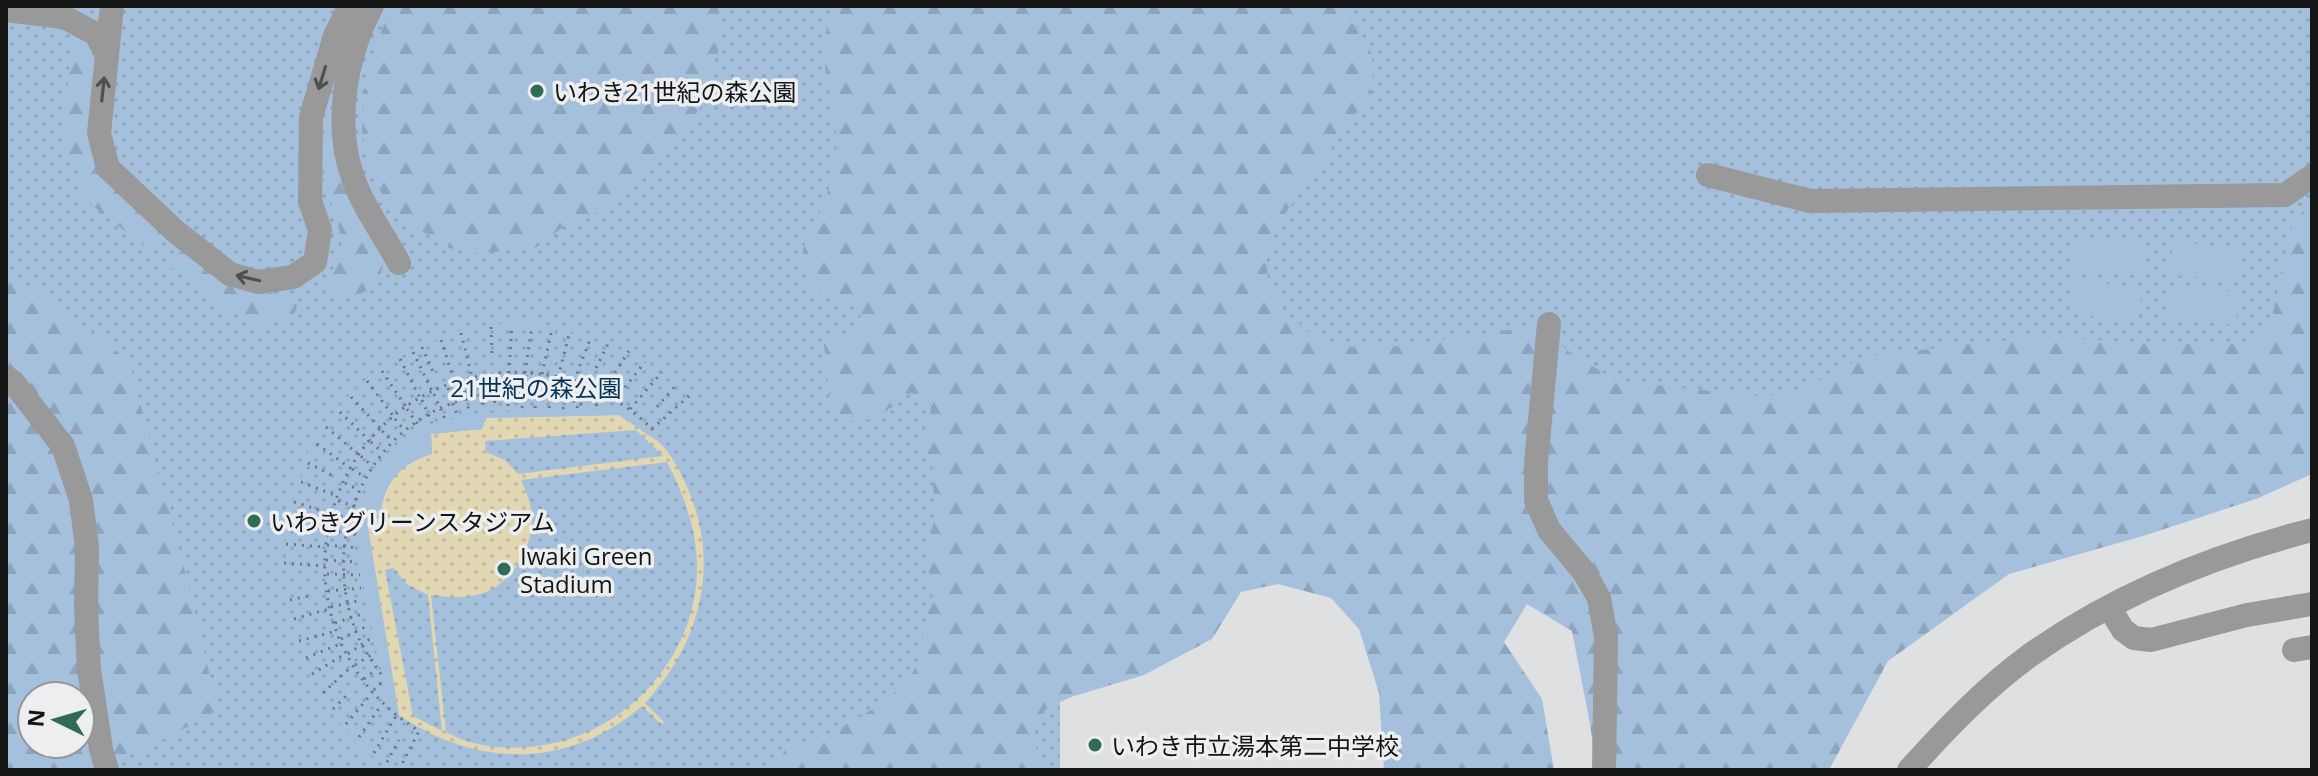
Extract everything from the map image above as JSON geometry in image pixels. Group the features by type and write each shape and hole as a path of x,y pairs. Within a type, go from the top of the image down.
{"street":[{"path":"64,17 97,6"},
{"path":"112,6 99,133 108,168 175,231 230,274 258,282 293,277 315,262 320,230 310,201 311,117 335,36 350,6"},
{"path":"372,6 356,47 349,78 343,110 344,143 352,178 399,263"},
{"path":"6,10 64,17 96,34 107,56"},
{"path":"1708,175 1810,201 2285,195 2312,176"},
{"path":"1549,324 1536,463 1536,500 1549,530 1584,572 1599,598 1606,637 1604,770"},
{"path":"6,377 63,446 81,500 87,548 89,669 107,770"},
{"path":"1909,770 1977,700 2028,657 2109,607 2205,562 2312,530"},
{"path":"2109,607 2123,630 2134,638 2151,640 2247,615 2312,604"}],"path":[{"path":"508,406 512,325"},
{"path":"522,408 532,326"},
{"path":"491,327 492,354"},
{"path":"535,408 552,329"},
{"path":"549,408 570,331"},
{"path":"461,333 484,410"},
{"path":"563,409 591,337"},
{"path":"441,340 455,383"},
{"path":"596,368 609,342"},
{"path":"422,347 434,374"},
{"path":"596,406 629,351"},
{"path":"413,352 445,419"},
{"path":"400,359 432,423"},
{"path":"615,400 645,362"},
{"path":"382,371 420,428"},
{"path":"630,409 662,372"},
{"path":"399,770 419,731 382,704 353,666 340,644 330,608 325,566 332,514 351,469 360,456 381,430 407,408 433,392 475,378 526,374 572,382 615,400 652,429 690,395"},
{"path":"493,377 495,407"},
{"path":"367,381 405,431"},
{"path":"463,383 469,411"},
{"path":"657,407 677,384"},
{"path":"448,388 457,415"},
{"path":"577,408 585,389"},
{"path":"381,674 356,631 345,574 350,519 371,465 416,421 440,407 466,398 494,392 539,392 587,407"},
{"path":"351,397 393,441"},
{"path":"340,412 382,452"},
{"path":"326,427 371,465"},
{"path":"317,444 365,477"},
{"path":"308,463 335,477"},
{"path":"301,482 359,507"},
{"path":"345,483 359,490"},
{"path":"294,502 358,522"},
{"path":"287,522 358,535"},
{"path":"286,544 359,548"},
{"path":"326,560 357,562"},
{"path":"284,563 325,566"},
{"path":"327,574 360,575"},
{"path":"328,591 361,588"},
{"path":"290,600 313,595"},
{"path":"294,619 362,600"},
{"path":"335,623 365,613"},
{"path":"341,639 367,626"},
{"path":"299,641 336,631"},
{"path":"312,674 371,638"},
{"path":"306,658 340,644"},
{"path":"323,693 353,666 376,652"},
{"path":"364,679 378,669"},
{"path":"346,724 382,682"},
{"path":"333,709 349,693"},
{"path":"359,737 382,704"},
{"path":"374,753 396,716"},
{"path":"387,762 399,740"}],"green space":[{"name":"21世紀の森公園","path":"6,6 2312,6 2312,377 1071,522 1060,650 1060,770 107,770 96,727 96,680 84,680 6,377"},
{"path":"395,6 719,6 719,48 701,107 671,148 616,205 567,224 534,249 477,253 449,248 390,211 367,163 362,131 364,93 370,62"},
{"path":"831,6 1338,6 1363,37 1372,57 1369,95 1278,224 1266,255 1268,280 1285,311 1309,332 1337,347 1405,346 1496,331 1540,328 1571,353 1617,381 1757,396 1799,394 1834,370 1869,356 2033,337 2187,344 2254,342 2271,323 2289,231 2312,199 2312,474 2256,499 2143,536 2009,574 1888,661 1829,770 1596,770 1572,631 1527,604 1504,642 1542,699 1554,770 1384,770 1379,693 1359,629 1331,598 1278,584 1241,592 1212,639 1144,675 1071,697 1047,708 1035,725 1038,770 762,770 777,763 785,750 826,736 882,704 903,686 918,664 927,615 933,601 927,553 934,520 933,469 922,449 922,434 930,416 931,403 911,393 882,413 863,421 853,421 831,412 824,344 833,333 851,334 864,321 854,305 814,291 803,262 806,241 822,208 833,174 837,139 824,61"},
{"path":"80,40 92,48 98,64 92,118 162,233 160,242 154,248 146,248 83,198 78,170 63,148 71,47"},
{"path":"334,110 383,264 372,286 358,295 341,298 326,295 324,289 341,250 339,225 324,182 322,166 324,133"},
{"path":"2075,238 2146,243 2143,276 2073,271"},
{"path":"2173,242 2243,248 2241,280 2170,275"},
{"path":"176,251 184,252 246,290 294,296 297,307 294,315 282,322 255,326 219,304 163,262"},
{"path":"6,280 40,290 129,361 218,710 100,770 6,770"},
{"path":"2071,281 2142,287 2139,320 2069,314"},
{"path":"2168,287 2239,292 2236,325 2166,320"},
{"path":"520,322 573,330 633,353 548,328 458,334 378,372 446,335"},
{"path":"635,354 664,372 702,407"},
{"path":"375,374 315,446 283,556 283,530 300,467 335,411"},
{"path":"621,410 660,443 619,415 486,418 482,429 431,434 432,454 411,463 394,477 384,495 381,518 367,522 399,715 389,707 361,569 361,511 376,469 402,441 437,424 479,414"},
{"path":"708,414 730,444 750,489 759,539 758,593 752,625 757,598 750,490"},
{"path":"285,605 300,657 287,620"},
{"path":"752,625 743,655 737,669 721,697 697,727 681,744 663,760 644,770 686,737 704,718 733,674"},
{"path":"332,711 373,753 399,770 384,765 368,753 342,727"}],"sand":[{"path":"619,415 655,438 676,464 698,518 703,546 703,575 700,602 680,655 645,703 664,722 662,725 642,706 615,726 586,741 556,750 526,754 496,753 465,747 399,715 367,522 381,518 385,495 395,477 411,463 432,454 431,434 482,429 485,418","holes":["636,430 663,456 518,474 505,460 486,452 485,441","667,462 689,516 695,544 697,573 693,603 684,632 654,682 609,721 582,734 541,746 485,746 446,732 431,595 461,597 480,594 511,574 524,552 531,528 531,506 521,480","393,568 408,585 428,595 442,731 413,716 385,570"]}],"place":[{"name":"いわき21世紀の森公園","path":"537,91"},
{"name":"いわきグリーンスタジアム","path":"254,521"},
{"name":"Iwaki Green Stadium","path":"504,569"},
{"name":"いわき市立湯本第二中学校","path":"1095,745"}]}
